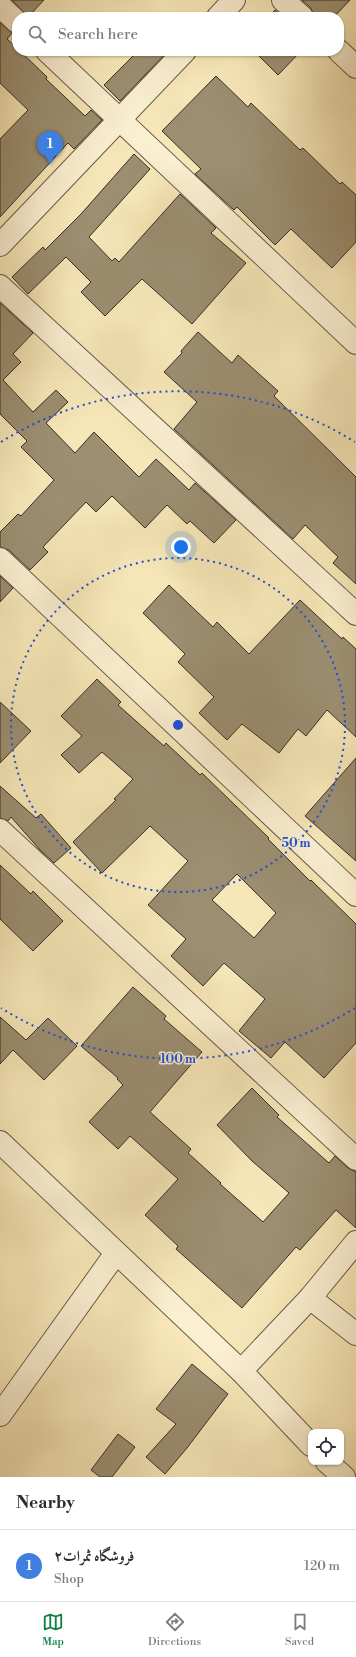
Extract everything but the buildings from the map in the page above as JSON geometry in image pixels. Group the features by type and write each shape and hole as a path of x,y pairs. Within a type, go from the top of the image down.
{"street":[{"path":"223,12 234,0"},
{"path":"283,0 296,12"},
{"path":"0,6 12,17"},
{"path":"52,56 356,343"},
{"path":"0,245 180,56"},
{"path":"344,56 356,67"},
{"path":"0,286 356,614"},
{"path":"0,559 356,895"},
{"path":"0,830 356,1159"},
{"path":"0,1142 241,1371 308,1442"},
{"path":"241,1371 310,1298 356,1242"},
{"path":"0,1415 116,1253"},
{"path":"310,1298 356,1334"}],"place":[{"name":"فروشگاه ثمرات٢","path":"50,164"}]}
